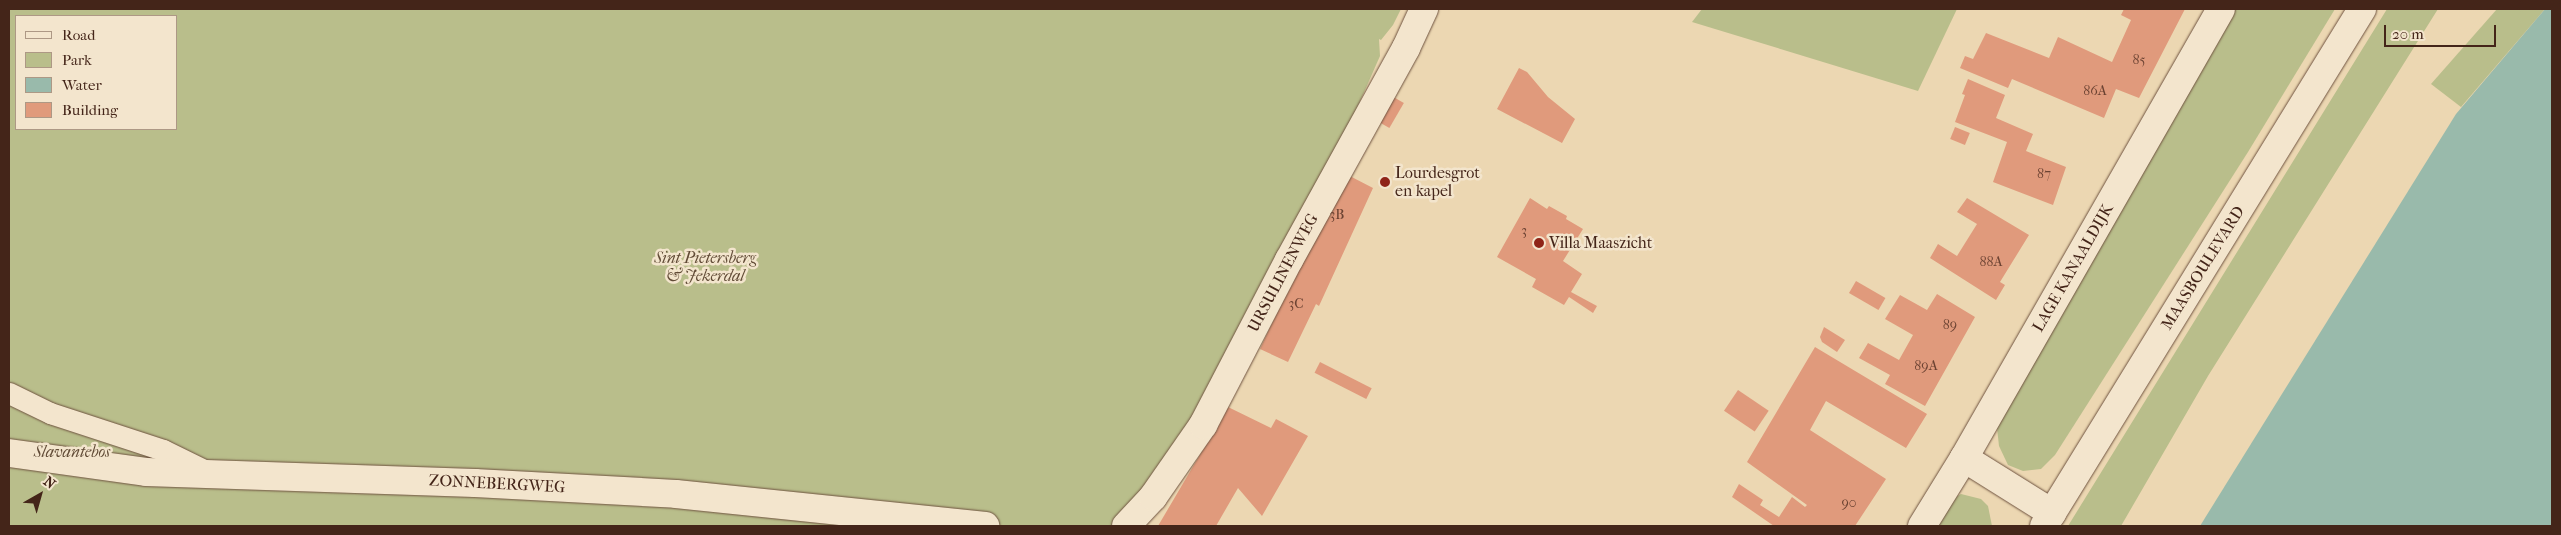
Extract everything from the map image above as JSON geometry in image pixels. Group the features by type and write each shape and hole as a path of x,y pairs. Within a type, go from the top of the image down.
{"street":[{"name":"URSULINENWEG","path":"1126,526 1153,497 1203,425 1290,260 1406,48 1424,9"},
{"name":"LAGE KANAALDIJK","path":"1922,526 1964,458 2221,9"},
{"name":"MAASBOULEVARD","path":"2048,520 2362,9"},
{"name":"ZONNEBERGWEG","path":"9,453 146,472 475,483 676,494 985,526"},
{"path":"1964,458 2048,520"}],"lane":[{"path":"9,393 50,413 163,450 211,474"}],"green space":[{"name":"Sint Pietersberg & Jekerdal","path":"9,9 1401,9 1393,25 1381,40 1379,39 1380,56 1350,124 1236,354 1118,526 9,526"},
{"path":"1702,9 1957,9 1918,91 1692,22"},
{"path":"2234,9 2335,9 2248,152 2055,455 2041,469 2023,471 2008,465 1999,446 1997,428"},
{"path":"2387,9 2438,9 2208,376 2121,526 2068,526"},
{"path":"2497,9 2545,9 2461,107 2431,84"},
{"path":"1961,494 1981,499 1988,506 1992,526 1926,526 1934,509"}],"water":[{"path":"2545,9 2552,9 2552,526 2200,526 2456,114"}],"building":[{"path":"2124,9 2185,9 2139,98 2116,89 2104,118 2012,79 2008,88 1960,68 1965,56 1973,59 1986,33 2049,58 2058,37 2112,62 2131,20 2121,15"},
{"path":"1519,68 1527,72 1548,97 1575,119 1562,143 1497,109"},
{"path":"1968,79 2005,95 1996,118 2033,134 2026,151 2066,167 2053,205 1993,182 2007,142 1955,122 1965,95 1962,94"},
{"path":"1390,95 1404,103 1389,128 1376,120"},
{"path":"1955,127 1970,133 1965,145 1950,139"},
{"path":"1342,172 1373,188 1319,306 1316,304 1288,362 1260,349"},
{"name":"Villa Maaszicht","path":"1530,198 1547,209 1549,206 1567,216 1566,219 1583,229 1563,261 1582,274 1571,292 1597,306 1593,313 1569,297 1564,305 1532,287 1536,279 1497,257"},
{"path":"1967,198 2029,235 2000,282 2005,285 1996,300 1930,258 1938,244 1957,256 1977,224 1957,212"},
{"path":"1856,281 1885,298 1878,310 1849,293"},
{"path":"1937,294 1975,317 1925,406 1885,384 1890,375 1859,358 1868,343 1899,360 1913,335 1885,319 1900,295 1927,310"},
{"path":"1824,327 1845,340 1837,352 1822,342 1820,337"},
{"path":"1815,347 1927,414 1906,448 1826,401 1810,430 1886,479 1855,526 1774,526 1732,497 1739,484 1763,500 1760,505 1779,517 1792,497 1805,507 1807,505 1747,462"},
{"path":"1320,362 1372,388 1366,399 1315,373"},
{"path":"1738,390 1769,411 1755,431 1724,411"},
{"path":"1228,407 1271,428 1276,419 1308,436 1262,516 1238,488 1216,526 1158,526"}],"place":[{"name":"Lourdesgrot en kapel","path":"1385,182"},
{"name":"Villa Maaszicht","path":"1539,243"}],"park label":[{"name":"Slavantebos","path":"72,452"}]}
